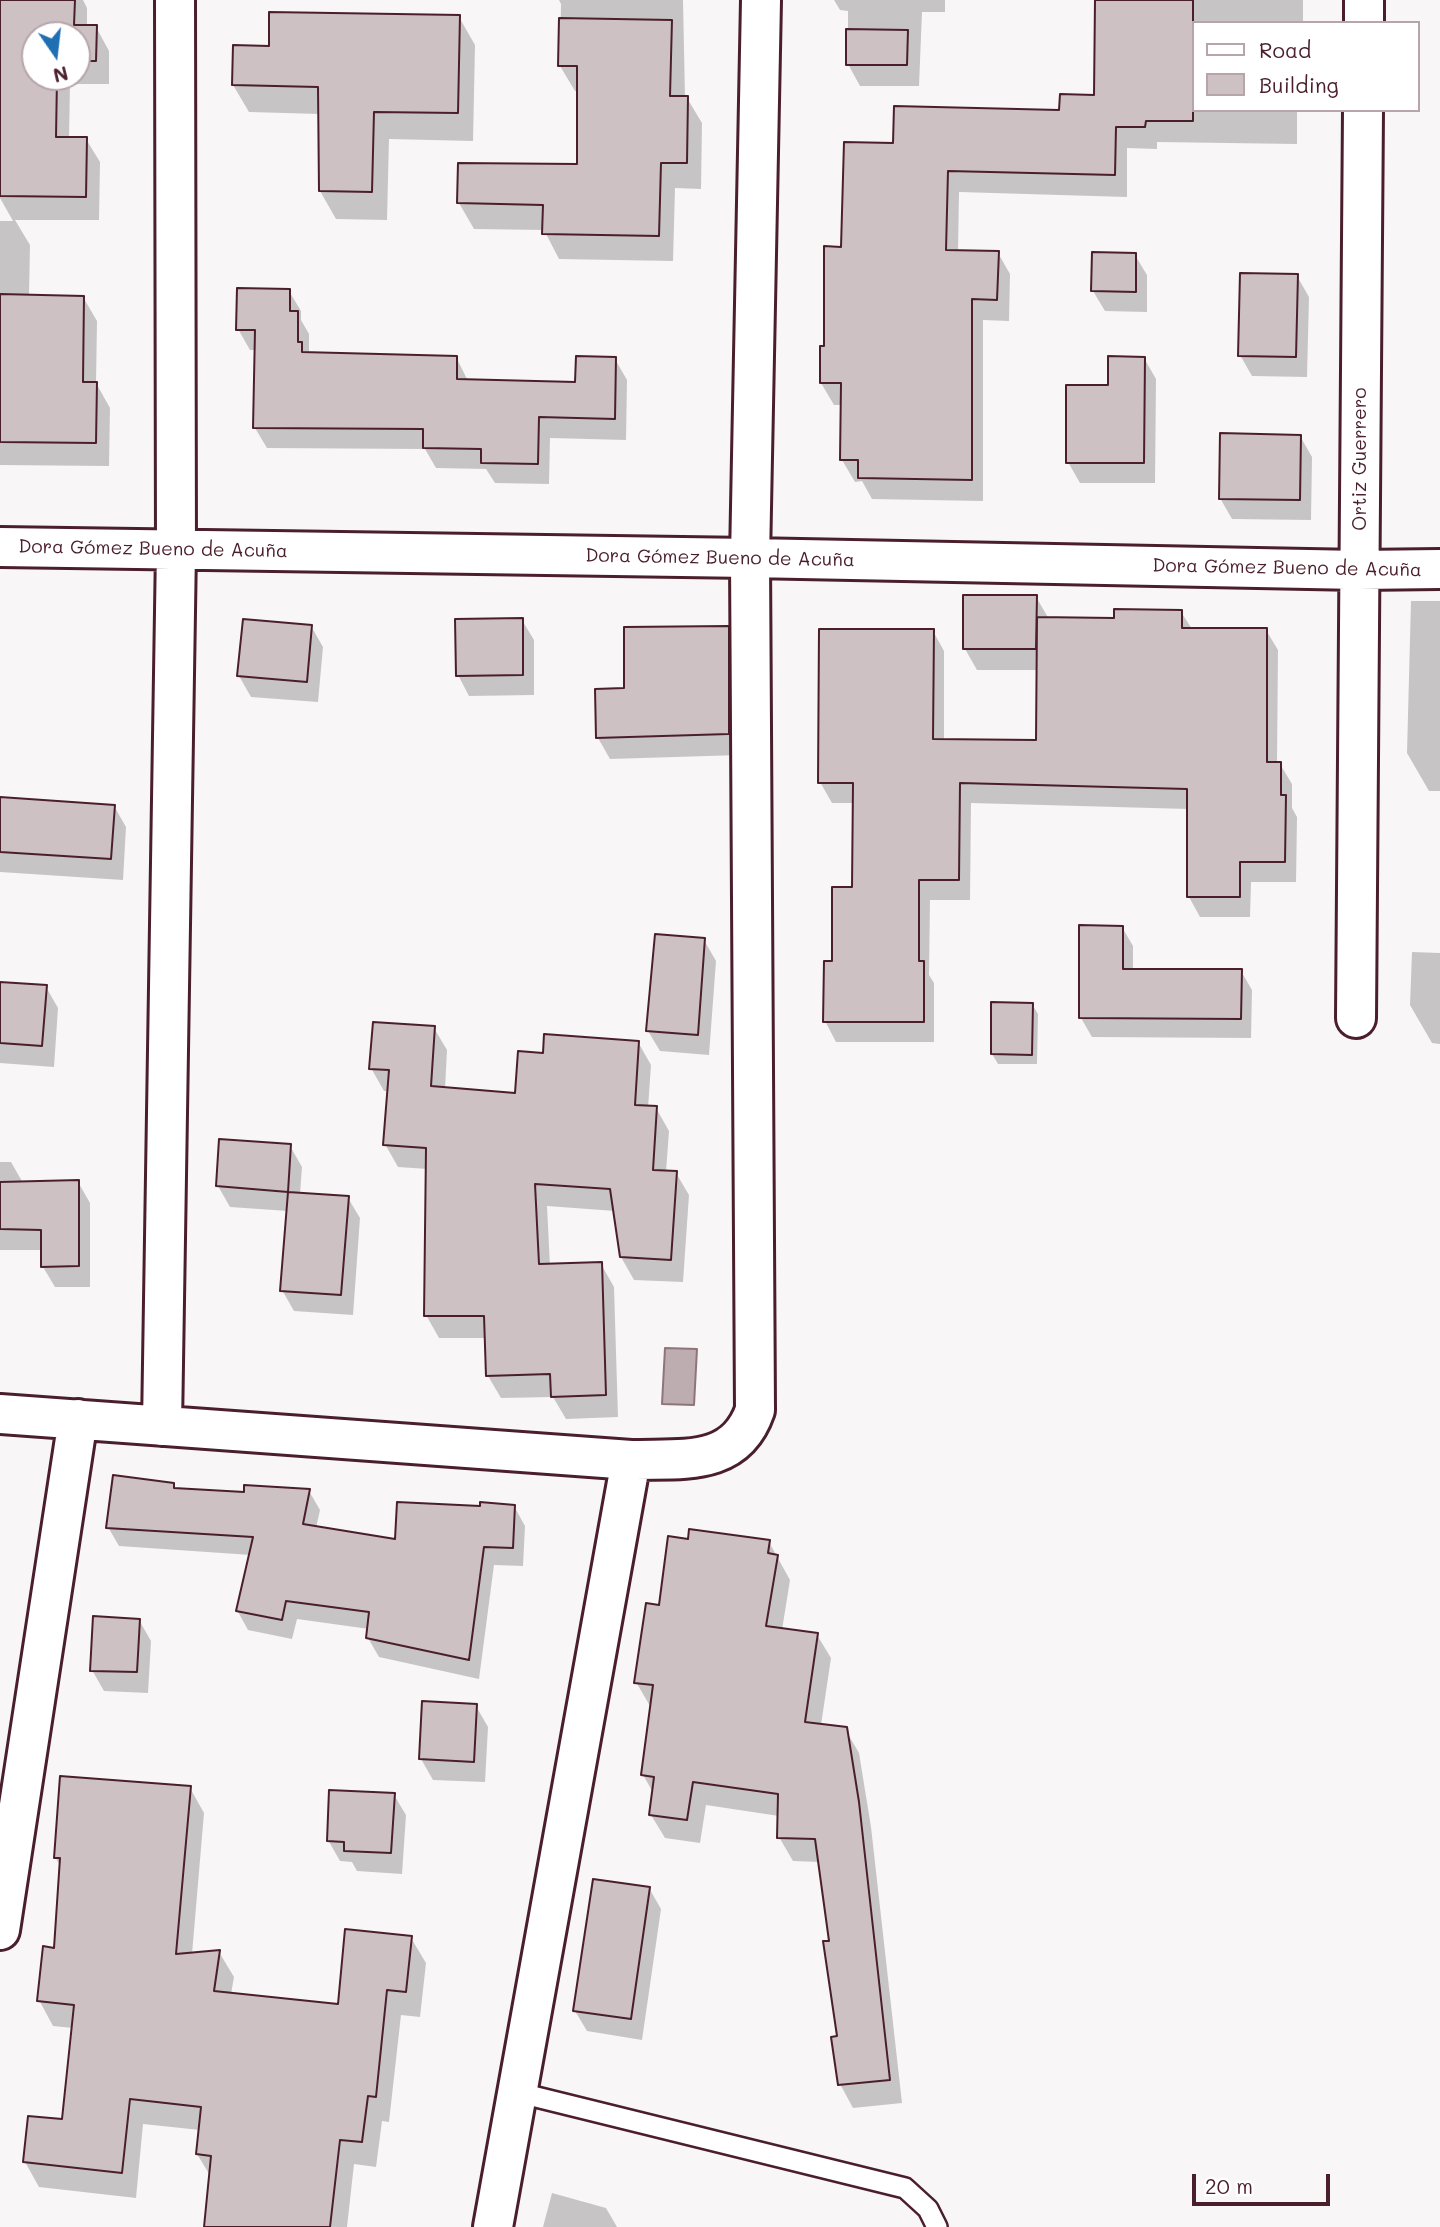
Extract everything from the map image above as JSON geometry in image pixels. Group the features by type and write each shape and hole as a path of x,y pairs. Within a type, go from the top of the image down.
{"street":[{"path":"162,1426 176,549 175,0"},
{"path":"0,1414 631,1460 707,1457 724,1451 748,1428 755,1410 750,558 761,0"},
{"path":"1364,0 1364,21"},
{"name":"Ortiz Guerrero","path":"1356,1018 1363,112"},
{"name":"Dora Gómez Bueno de Acuña","path":"0,547 1359,570 1440,569"},
{"path":"0,1930 78,1419"},
{"path":"493,2227 631,1460"}],"lane":[{"path":"516,2092 905,2188 928,2209 937,2227"}],"shaded area":[{"path":"665,1348 697,1349 694,1405 662,1404"}],"building":[{"path":"0,0 75,0 74,21 21,21 21,91 57,91 56,137 87,137 86,197 0,196"},
{"path":"1095,0 1193,0 1193,121 1146,121 1145,127 1116,127 1115,175 948,171 946,250 999,251 997,300 972,299 972,480 858,478 858,460 840,460 841,383 820,383 820,346 824,346 824,246 841,247 844,142 893,143 894,106 1059,110 1060,94 1094,95"},
{"path":"269,12 460,15 458,113 374,112 372,192 319,191 318,87 232,85 233,45 269,46"},
{"path":"559,18 672,20 670,96 688,96 687,163 661,163 659,236 542,234 543,205 457,203 458,163 577,164 577,66 558,66"},
{"path":"91,25 97,25 96,61 91,61"},
{"path":"846,29 908,30 907,65 846,65"},
{"path":"1092,252 1136,253 1136,292 1091,291"},
{"path":"1240,273 1298,274 1296,357 1238,356"},
{"path":"237,288 290,289 290,311 298,311 298,342 302,342 302,352 457,356 457,379 575,382 576,356 616,357 615,419 539,417 538,464 481,463 481,449 423,448 423,429 253,428 255,330 236,330"},
{"path":"0,294 84,296 83,382 97,382 96,443 0,442"},
{"path":"1108,356 1145,357 1144,463 1066,463 1066,385 1108,385"},
{"path":"1220,433 1301,435 1300,500 1219,499"},
{"path":"963,595 1037,595 1036,649 963,649"},
{"path":"1114,609 1182,610 1182,628 1267,628 1267,762 1281,762 1281,795 1286,795 1285,862 1240,862 1240,897 1187,897 1187,789 960,783 959,880 919,880 919,961 924,961 924,1022 823,1022 824,961 832,961 832,887 852,887 853,783 818,783 819,629 934,629 933,739 1036,740 1037,617 1114,618"},
{"path":"523,618 523,675 456,676 455,619"},
{"path":"243,619 312,625 307,682 237,676"},
{"path":"729,626 729,734 596,738 595,689 624,688 624,627"},
{"path":"0,797 115,805 111,859 0,852"},
{"path":"1079,925 1123,926 1123,969 1242,969 1241,1019 1079,1018"},
{"path":"655,934 705,938 698,1035 646,1031"},
{"path":"0,982 47,985 42,1046 0,1043"},
{"path":"991,1002 1033,1003 1032,1055 991,1054"},
{"path":"373,1022 435,1026 431,1086 515,1093 518,1051 543,1053 544,1034 639,1041 635,1105 657,1106 653,1170 677,1171 671,1260 620,1257 610,1189 535,1184 539,1264 602,1262 606,1395 551,1397 550,1374 486,1376 484,1316 424,1316 426,1148 383,1145 389,1070 369,1069"},
{"path":"219,1139 291,1144 288,1192 216,1186"},
{"path":"79,1180 79,1266 41,1267 41,1230 0,1229 0,1182"},
{"path":"288,1192 349,1196 341,1295 280,1291"},
{"path":"113,1475 174,1483 174,1488 244,1492 244,1485 310,1489 303,1524 395,1539 397,1502 480,1506 480,1502 515,1505 513,1548 484,1547 469,1660 366,1638 369,1612 286,1601 282,1620 236,1611 253,1537 106,1528"},
{"path":"689,1529 770,1540 768,1553 778,1555 766,1626 818,1633 805,1722 847,1727 859,1802 890,2080 838,2085 831,2037 837,2036 823,1941 829,1941 815,1839 777,1838 778,1794 693,1782 687,1820 649,1815 654,1777 641,1775 653,1685 634,1683 646,1603 659,1605 668,1536 688,1539"},
{"path":"93,1616 140,1619 137,1672 90,1671"},
{"path":"422,1701 477,1704 474,1762 419,1759"},
{"path":"60,1776 191,1786 176,1954 220,1950 214,1991 338,2004 345,1929 412,1936 406,1992 387,1990 376,2097 368,2096 362,2142 340,2140 330,2227 204,2227 211,2156 196,2154 201,2107 130,2099 122,2173 23,2162 28,2116 62,2119 74,2005 37,2001 43,1946 54,1948 60,1858 54,1858"},
{"path":"329,1790 395,1793 391,1853 344,1851 344,1842 327,1841"},
{"path":"593,1879 650,1887 631,2019 573,2011"}]}
